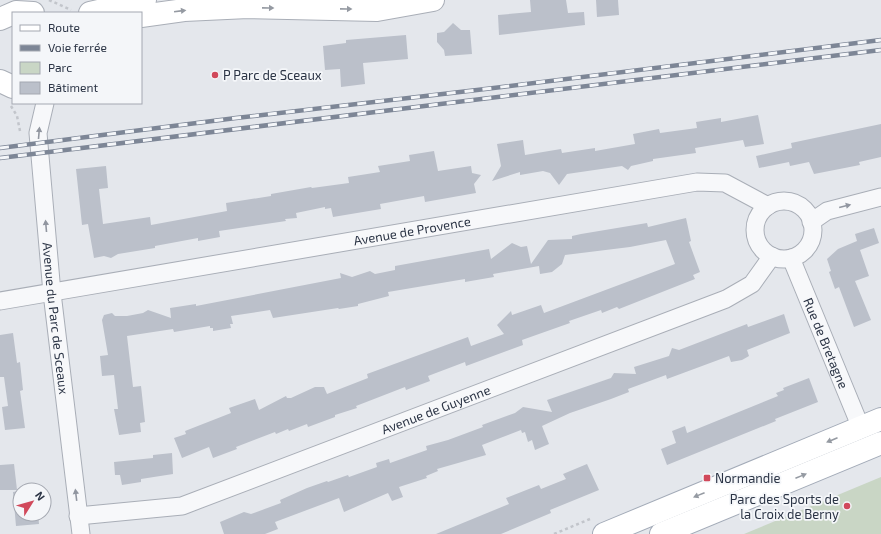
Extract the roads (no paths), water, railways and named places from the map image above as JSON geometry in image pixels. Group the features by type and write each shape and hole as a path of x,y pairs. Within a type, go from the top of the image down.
{"main road":[{"path":"84,11 145,0"},
{"path":"142,16 184,10 248,8 377,10 433,0"},
{"path":"0,19 12,14"},
{"path":"604,534 881,419"},
{"path":"661,534 881,443"}],"street":[{"name":"Avenue du Parc de Sceaux","path":"45,104 38,134 52,293 81,534"},
{"name":"Avenue de Provence","path":"0,301 698,182 725,183 768,206"},
{"path":"811,222 827,211 881,197"},
{"path":"776,202 794,203 808,213 811,222 811,240 806,248 791,258 772,256 764,251 756,236 757,219 768,206 776,202"},
{"name":"Avenue de Guyenne","path":"78,516 182,506 726,299 752,284 772,256"},
{"name":"Rue de Bretagne","path":"791,258 861,428"}],"railway":[{"path":"0,148 881,40"},
{"path":"0,158 881,50"}],"place":[{"name":"P Parc de Sceaux","path":"215,75"},
{"name":"Normandie","path":"707,478"},
{"name":"Parc des Sports de la Croix de Berny","path":"847,506"}]}
